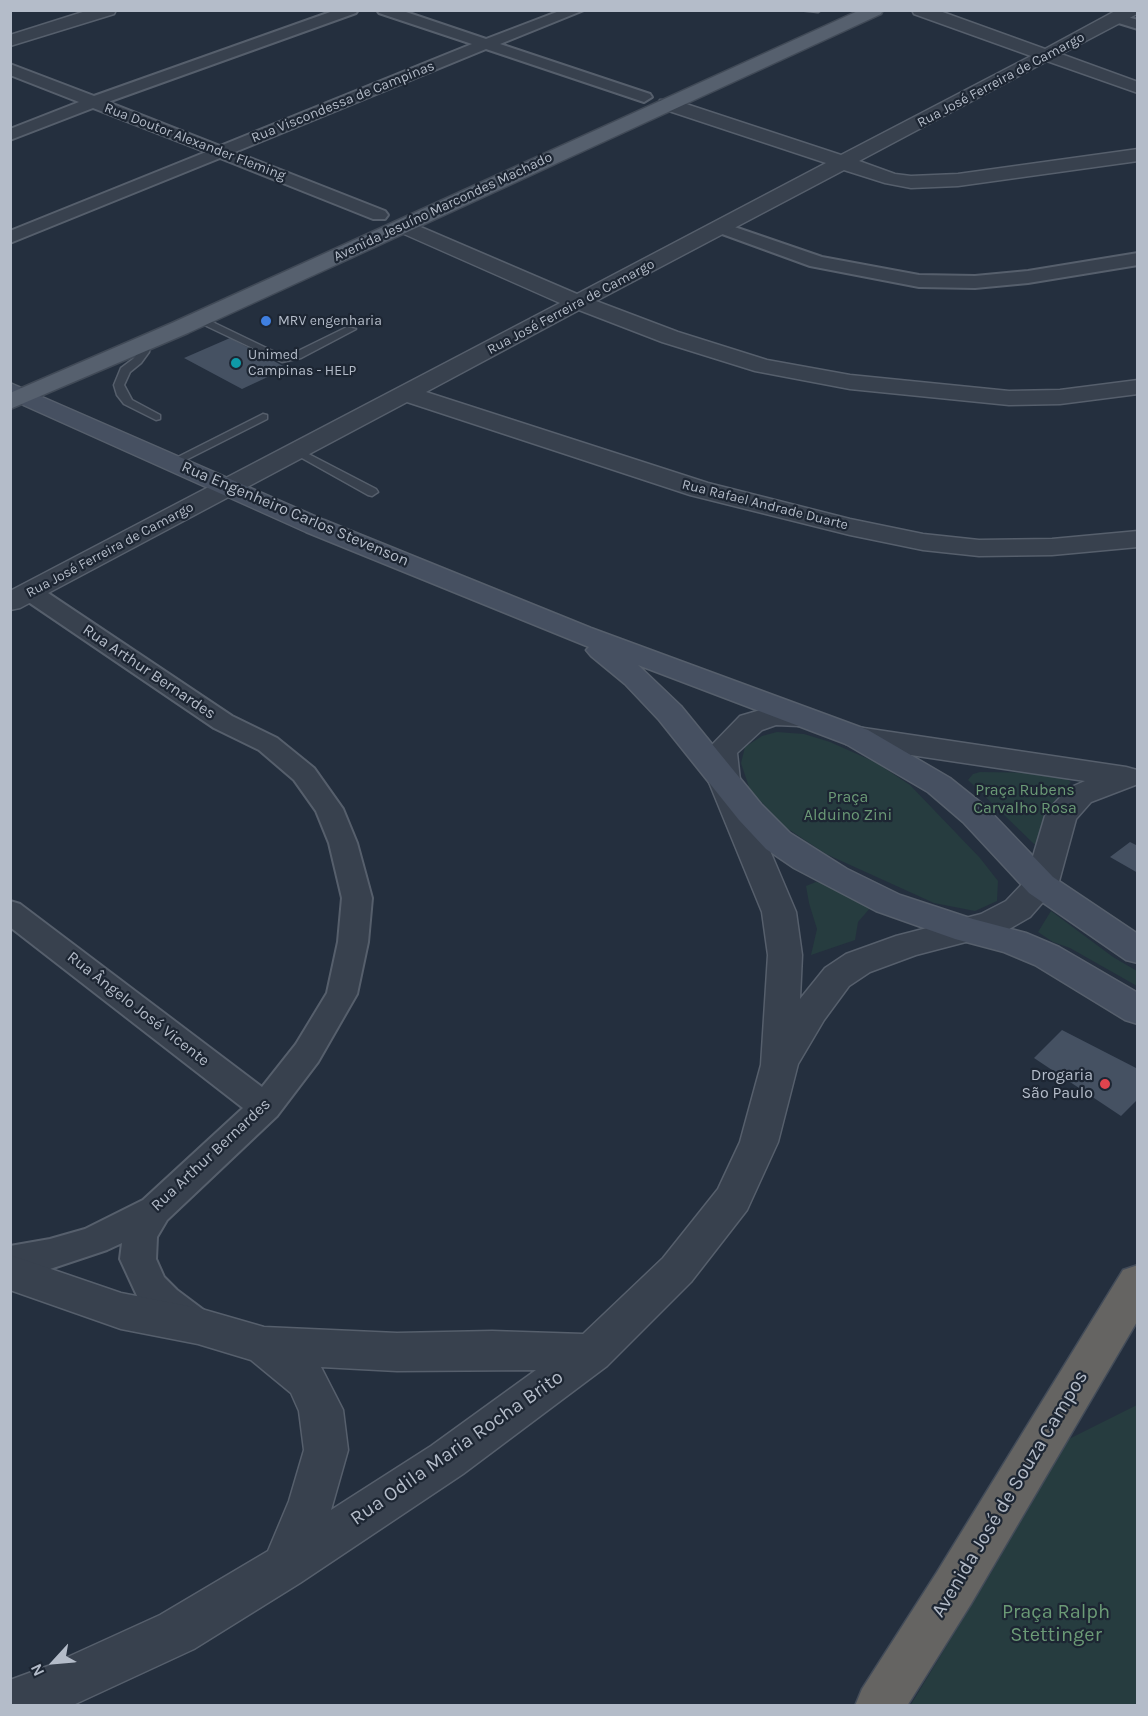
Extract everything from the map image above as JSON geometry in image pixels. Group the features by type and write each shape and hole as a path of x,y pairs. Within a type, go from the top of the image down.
{"highway":[{"name":"Avenida José de Souza Campos","path":"879,1706 954,1588 1137,1282"}],"main road":[{"name":"Avenida Jesuíno Marcondes Machado","path":"358,225 838,10"},
{"name":"Avenida Jesuíno Marcondes Machado","path":"58,360 133,334 200,319 875,10"},
{"path":"783,35 806,41"},
{"path":"542,142 567,150"},
{"path":"481,170 506,178"},
{"path":"224,286 248,297"},
{"name":"Avenida Jesuíno Marcondes Machado","path":"16,389 133,334"},
{"name":"Rua Engenheiro Carlos Stevenson","path":"16,389 315,526 581,634 799,717 857,736 939,785 974,814 1041,885"},
{"name":"Rua Engenheiro Carlos Stevenson","path":"581,634 635,678 670,713 724,780 778,841 816,866 888,903 967,930"},
{"path":"1041,885 1137,951"},
{"path":"967,930 1014,942 1047,956 1103,988 1137,1011"}],"street":[{"path":"10,41 108,10"},
{"path":"10,135 93,102 351,10"},
{"path":"384,10 644,97"},
{"name":"Rua Viscondessa de Campinas","path":"10,238 486,44 577,10"},
{"path":"920,10 1137,88"},
{"path":"1124,14 1137,25"},
{"name":"Rua José Ferreira de Camargo","path":"20,597 1124,14"},
{"name":"Rua Doutor Alexander Fleming","path":"10,69 379,215"},
{"path":"667,104 892,179 911,182 937,182 1137,155"},
{"path":"402,226 579,303 670,337 763,366 850,382 1009,398 1059,397 1137,387"},
{"path":"720,227 817,262 919,281 975,282 1028,277 1137,259"},
{"name":"Rua Rafael Andrade Duarte","path":"404,393 699,489 850,527 923,542 979,548 1041,548 1137,539"},
{"name":"Rua Arthur Bernardes","path":"10,1261 50,1254 95,1240 155,1210 265,1107 307,1053 342,994 353,942 357,898 343,843 329,809 304,774 268,744 223,722 20,597"},
{"name":"Rua Odila Maria Rocha Brito","path":"10,1705 57,1687 177,1632 284,1567 447,1460 592,1353 677,1270 732,1199 759,1142 778,1065 785,955 779,912 724,780 721,752 752,723 774,715 799,717"},
{"path":"857,736 1132,777"},
{"path":"1041,885 1060,816 1080,795 1132,777"},
{"name":"Rua Odila Maria Rocha Brito","path":"778,1065 811,1011 837,977 858,963 908,945 1003,919 1018,909 1041,885"},
{"name":"Rua Ângelo José Vicente","path":"10,911 265,1107"},
{"path":"155,1210 140,1236 138,1260 152,1287 164,1301 198,1326"},
{"path":"10,1272 121,1311 198,1326 264,1345 397,1352 492,1350 592,1353"},
{"path":"264,1345 306,1380 321,1410 326,1450 312,1501 284,1567"}],"lane":[{"path":"802,10 818,10"},
{"path":"200,319 282,359 297,356 351,329"},
{"path":"133,334 144,352 125,370 119,385 122,395 129,402 156,417"},
{"path":"174,462 263,417"},
{"path":"297,451 372,492"}],"green space":[{"name":"Praça Alduino Zini","path":"777,732 804,734 830,742 875,762 910,785 980,858 998,881 997,901 975,911 934,903 826,854 785,827 750,790 741,763 745,747 762,736"},
{"name":"Praça Rubens Carvalho Rosa","path":"980,772 1048,773 1063,776 1071,782 1054,804 1046,847 1034,844 968,780 973,774"},
{"path":"816,882 830,884 871,907 858,922 855,940 811,955 817,929 806,886"},
{"path":"1051,911 1113,957 1137,971 1137,986 1038,932"},
{"name":"Praça Ralph Stettinger","path":"1137,1405 1137,1705 910,1706 992,1571 1067,1440"}],"building":[{"name":"Unimed Campinas - HELP","path":"230,338 287,368 242,389 184,358"},
{"path":"1130,842 1138,846 1138,873 1110,857"},
{"name":"Drogaria São Paulo","path":"1062,1030 1138,1069 1138,1099 1121,1116 1034,1058"}],"place":[{"name":"MRV engenharia","path":"266,321"},
{"name":"Unimed Campinas - HELP","path":"236,363"},
{"name":"Drogaria São Paulo","path":"1105,1084"}]}
